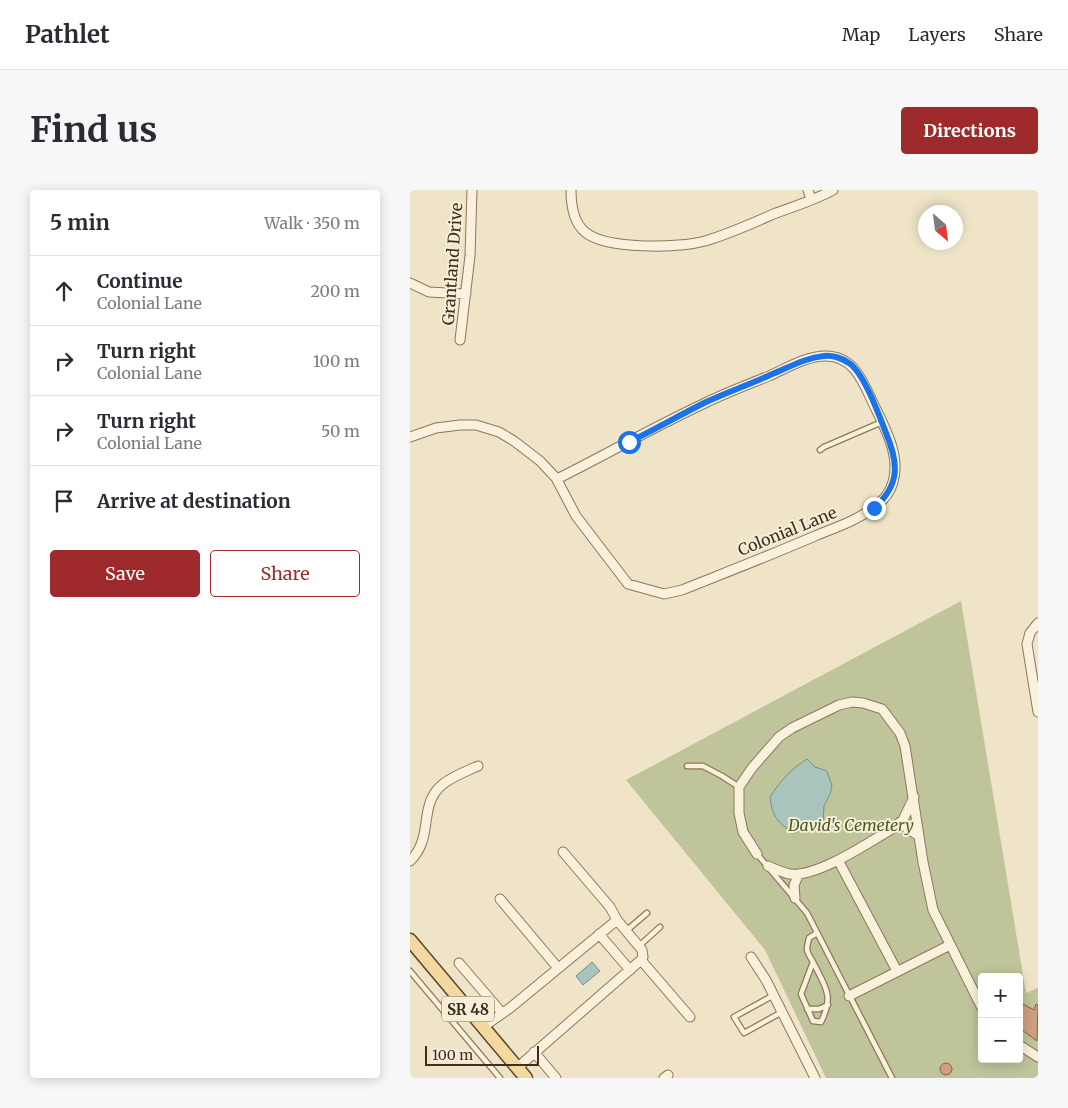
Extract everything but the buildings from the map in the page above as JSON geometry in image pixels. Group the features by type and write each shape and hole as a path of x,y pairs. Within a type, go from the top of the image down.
{"main road":[{"name":"SR 48","path":"410,940 526,1078"}],"street":[{"name":"Grantland Drive","path":"460,340 471,249 472,190"},
{"path":"571,190 572,209 575,219 586,233 592,237 613,243 652,246 672,246 704,242 833,190"},
{"path":"808,190 810,200"},
{"path":"410,283 429,292 466,294"},
{"name":"Colonial Lane","path":"410,437 436,428 460,425 487,428 499,432 526,449 556,478 576,516 628,584 664,594 682,590 849,522 874,508 888,492 895,475 894,454 882,422 859,374 855,368 841,359 832,356 801,361 706,402 599,458 556,478"},
{"path":"1038,623 1029,636 1027,644 1038,712"},
{"path":"757,854 743,832 739,788 752,768 778,737 839,705 852,702 863,703 882,709 900,734 905,746 932,910 978,1000"},
{"path":"410,861 422,846 429,805 437,790 451,779 478,766"},
{"path":"768,866 790,874 799,874 838,860 900,823 914,797"},
{"path":"900,823 919,836"},
{"path":"517,1068 641,960 643,953 617,920 610,907 563,852"},
{"path":"838,860 897,971"},
{"path":"795,898 794,885 799,874"},
{"path":"500,899 558,968"},
{"path":"483,1027 516,1004 617,920"},
{"path":"599,934 630,970"},
{"path":"849,996 950,945"},
{"path":"752,957 774,995 815,1078"},
{"path":"641,960 690,1018"},
{"path":"459,962 502,1013"},
{"path":"1023,1048 1038,1057"},
{"path":"534,1052 556,1078"}],"lane":[{"path":"820,450 882,422"},
{"path":"687,766 703,766 739,788"},
{"path":"757,854 807,913 892,1078"},
{"path":"626,931 647,913"},
{"path":"639,946 660,927"},
{"path":"813,962 801,994 813,1021 821,1022 829,997 813,962 807,951 808,938 817,933"},
{"path":"410,971 500,1078"},
{"path":"774,995 734,1017 744,1033 782,1012"},
{"path":"807,1009 819,1009 828,1005"}],"green space":[{"name":"David's Cemetery","path":"961,601 1023,973 978,973 978,1063 1023,1063 1023,975 1026,993 1038,988 1038,1078 826,1078 765,950 626,780"}],"water":[{"path":"807,759 815,767 827,771 832,786 824,806 823,821 793,833 776,818 770,797 786,776"},
{"path":"592,962 600,971 583,985 576,976"}],"route":[{"path":"629,442 706,402 801,361 832,356 850,364 859,374 879,414 894,454 895,475 892,484 882,501 874,508"}]}
